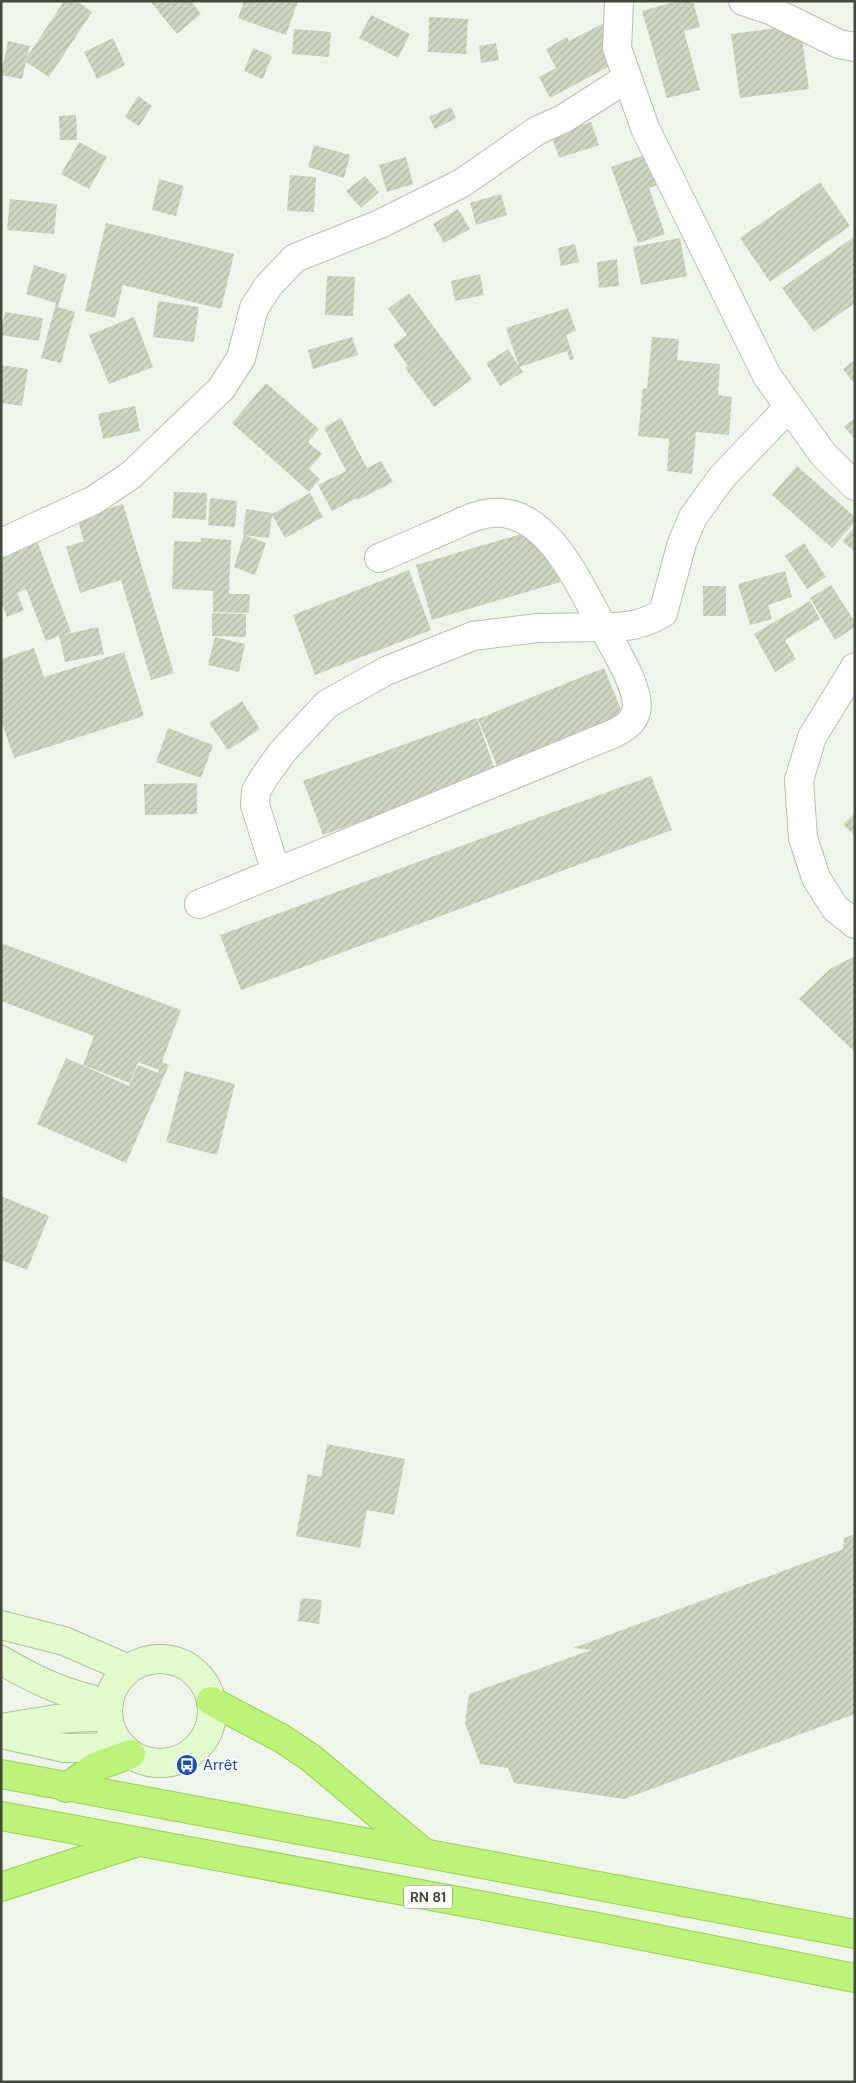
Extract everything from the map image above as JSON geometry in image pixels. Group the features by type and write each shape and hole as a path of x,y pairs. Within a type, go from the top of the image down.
{"highway":[{"path":"211,1701 281,1738 311,1758 426,1854"},
{"path":"66,1788 95,1768 127,1751"},
{"path":"1,1774 66,1788 235,1817 855,1934"},
{"name":"RN 81","path":"1,1816 596,1927 855,1978"},
{"path":"1,1887 137,1842"}],"street":[{"path":"619,1 617,48 645,128 682,205 767,376 823,454 855,486"},
{"path":"743,1 770,10 840,44 855,47"},
{"path":"1,543 94,500 131,474 221,389 241,358 254,308 269,284 295,258 380,224 462,183 538,130 563,119 627,78"},
{"path":"276,872 255,805 256,791 264,776 283,751 326,704 386,671 473,636 538,628 630,627 647,622 662,613 682,543 693,517 722,476 789,407"},
{"path":"199,904 615,734 628,725 636,712 635,691 603,627 562,555 538,528 516,515 497,512 478,515 379,558"},
{"path":"855,667 812,737 799,780 803,838 816,878 835,908 855,924"},
{"path":"1,1625 64,1641 129,1669"},
{"path":"162,1659 179,1662 194,1671 205,1685 211,1701 212,1718 207,1736 196,1749 182,1759 164,1764 146,1762 127,1751 113,1733 109,1709 116,1684 129,1669 145,1661 162,1659"},
{"path":"1,1660 56,1690 109,1709"},
{"path":"1,1728 109,1709"},
{"path":"1,1734 65,1748 127,1751"}],"building":[{"path":"64,1 77,1 92,12 49,77 26,62 22,79 1,75 8,41 30,46 27,57"},
{"path":"150,1 191,1 201,14 177,34"},
{"path":"244,1 298,1 286,35 238,18"},
{"path":"678,1 693,1 700,27 684,31 700,90 667,98 642,11"},
{"path":"371,15 410,34 398,58 359,38"},
{"path":"429,17 468,19 466,54 428,52"},
{"path":"604,23 623,59 550,98 539,77 556,68 546,49 567,37 569,41"},
{"path":"800,25 809,89 740,98 731,34"},
{"path":"294,29 331,32 329,57 292,54"},
{"path":"113,38 125,65 97,79 84,52"},
{"path":"496,43 499,60 481,63 479,46"},
{"path":"253,48 272,56 263,79 244,71"},
{"path":"138,96 152,106 139,126 125,117"},
{"path":"451,107 456,118 435,129 429,117"},
{"path":"76,115 77,140 60,140 59,116"},
{"path":"591,122 599,145 559,158 551,135"},
{"path":"79,142 107,157 89,189 61,174"},
{"path":"314,145 350,155 344,178 308,167"},
{"path":"658,150 669,181 649,188 665,234 638,243 611,167"},
{"path":"406,157 413,184 387,192 379,165"},
{"path":"290,175 316,177 314,212 287,211"},
{"path":"365,176 379,192 361,208 346,191"},
{"path":"159,179 184,186 176,216 152,210"},
{"path":"820,182 850,226 770,282 740,238"},
{"path":"501,194 507,215 476,225 470,203"},
{"path":"10,199 57,204 54,234 7,230"},
{"path":"458,209 470,229 444,243 433,224"},
{"path":"106,223 234,254 221,309 123,285 115,318 85,311"},
{"path":"855,236 855,303 814,332 782,288"},
{"path":"680,238 687,276 641,285 633,247"},
{"path":"575,244 579,262 561,266 558,248"},
{"path":"617,259 619,286 599,288 597,262"},
{"path":"34,265 67,275 58,307 75,312 61,363 41,358 56,303 26,294"},
{"path":"480,274 484,295 455,301 451,281"},
{"path":"327,276 355,277 353,316 325,315"},
{"path":"409,293 472,379 434,407 405,368 408,366 393,345 407,335 388,309"},
{"path":"158,301 199,307 194,342 153,337"},
{"path":"568,308 576,331 566,335 574,359 570,360 567,351 520,367 523,372 500,386 486,363 508,349 519,366 506,328"},
{"path":"5,312 43,318 39,341 1,335"},
{"path":"134,317 153,367 109,384 89,335"},
{"path":"352,337 358,355 313,369 308,350"},
{"path":"652,337 679,339 677,360 720,364 718,395 732,397 729,435 696,432 692,474 667,471 669,439 638,436 643,388 647,389"},
{"path":"855,360 855,385 843,369"},
{"path":"1,365 28,369 22,406 1,403"},
{"path":"266,383 319,429 308,442 322,454 309,469 320,479 309,492 232,423"},
{"path":"135,406 140,431 103,439 98,414"},
{"path":"341,418 367,468 381,461 393,482 332,511 318,485 346,471 324,428"},
{"path":"855,418 855,440 844,426"},
{"path":"797,466 855,517 855,522 832,548 772,495"},
{"path":"174,492 207,493 206,520 172,518"},
{"path":"310,493 323,517 285,538 272,515 269,538 243,535 246,509 272,514"},
{"path":"210,498 237,501 235,527 208,525"},
{"path":"123,504 174,673 151,680 121,580 80,593 66,547 84,541 77,518"},
{"path":"855,526 855,552 842,541"},
{"path":"545,527 560,582 432,620 416,565"},
{"path":"244,535 266,543 255,575 234,567"},
{"path":"201,538 231,540 229,594 250,594 249,613 213,612 213,591 172,589 174,541 201,542"},
{"path":"37,541 71,632 63,635 98,627 104,654 65,662 59,636 46,641 26,589 17,593 24,610 7,617 1,602 1,555"},
{"path":"804,543 826,577 807,589 785,556"},
{"path":"409,570 431,630 315,675 293,615"},
{"path":"785,571 792,597 768,605 772,619 750,625 738,584"},
{"path":"831,585 855,622 855,627 835,640 810,598"},
{"path":"703,586 726,586 726,616 703,616"},
{"path":"810,601 820,619 785,640 796,659 775,672 754,634"},
{"path":"212,613 246,614 246,637 212,636"},
{"path":"215,637 245,644 239,672 208,665"},
{"path":"34,648 44,677 124,652 144,716 14,758 1,720 1,659"},
{"path":"604,668 624,717 498,768 478,719"},
{"path":"242,701 260,729 228,750 209,723"},
{"path":"477,718 496,773 323,835 303,781"},
{"path":"168,728 213,745 201,778 156,762"},
{"path":"651,776 672,830 241,990 220,935"},
{"path":"197,783 197,814 145,815 144,784"},
{"path":"855,813 855,836 843,824"},
{"path":"1,943 181,1010 162,1062 169,1065 126,1163 37,1124 66,1058 129,1086 138,1065 158,1073 159,1070 138,1062 130,1083 83,1065 94,1036 1,1001"},
{"path":"855,956 855,1052 799,999 830,969"},
{"path":"185,1071 235,1084 217,1155 166,1142"},
{"path":"1,1196 49,1216 27,1270 1,1260"},
{"path":"327,1444 405,1459 394,1515 367,1510 360,1548 296,1536 308,1474 321,1477"},
{"path":"855,1534 855,1714 624,1799 514,1783 508,1768 480,1764 465,1723 469,1694 591,1650 573,1648 843,1549 844,1538"},
{"path":"301,1598 322,1600 319,1624 298,1621"}],"place":[{"name":"Arrêt","path":"187,1765"}]}
